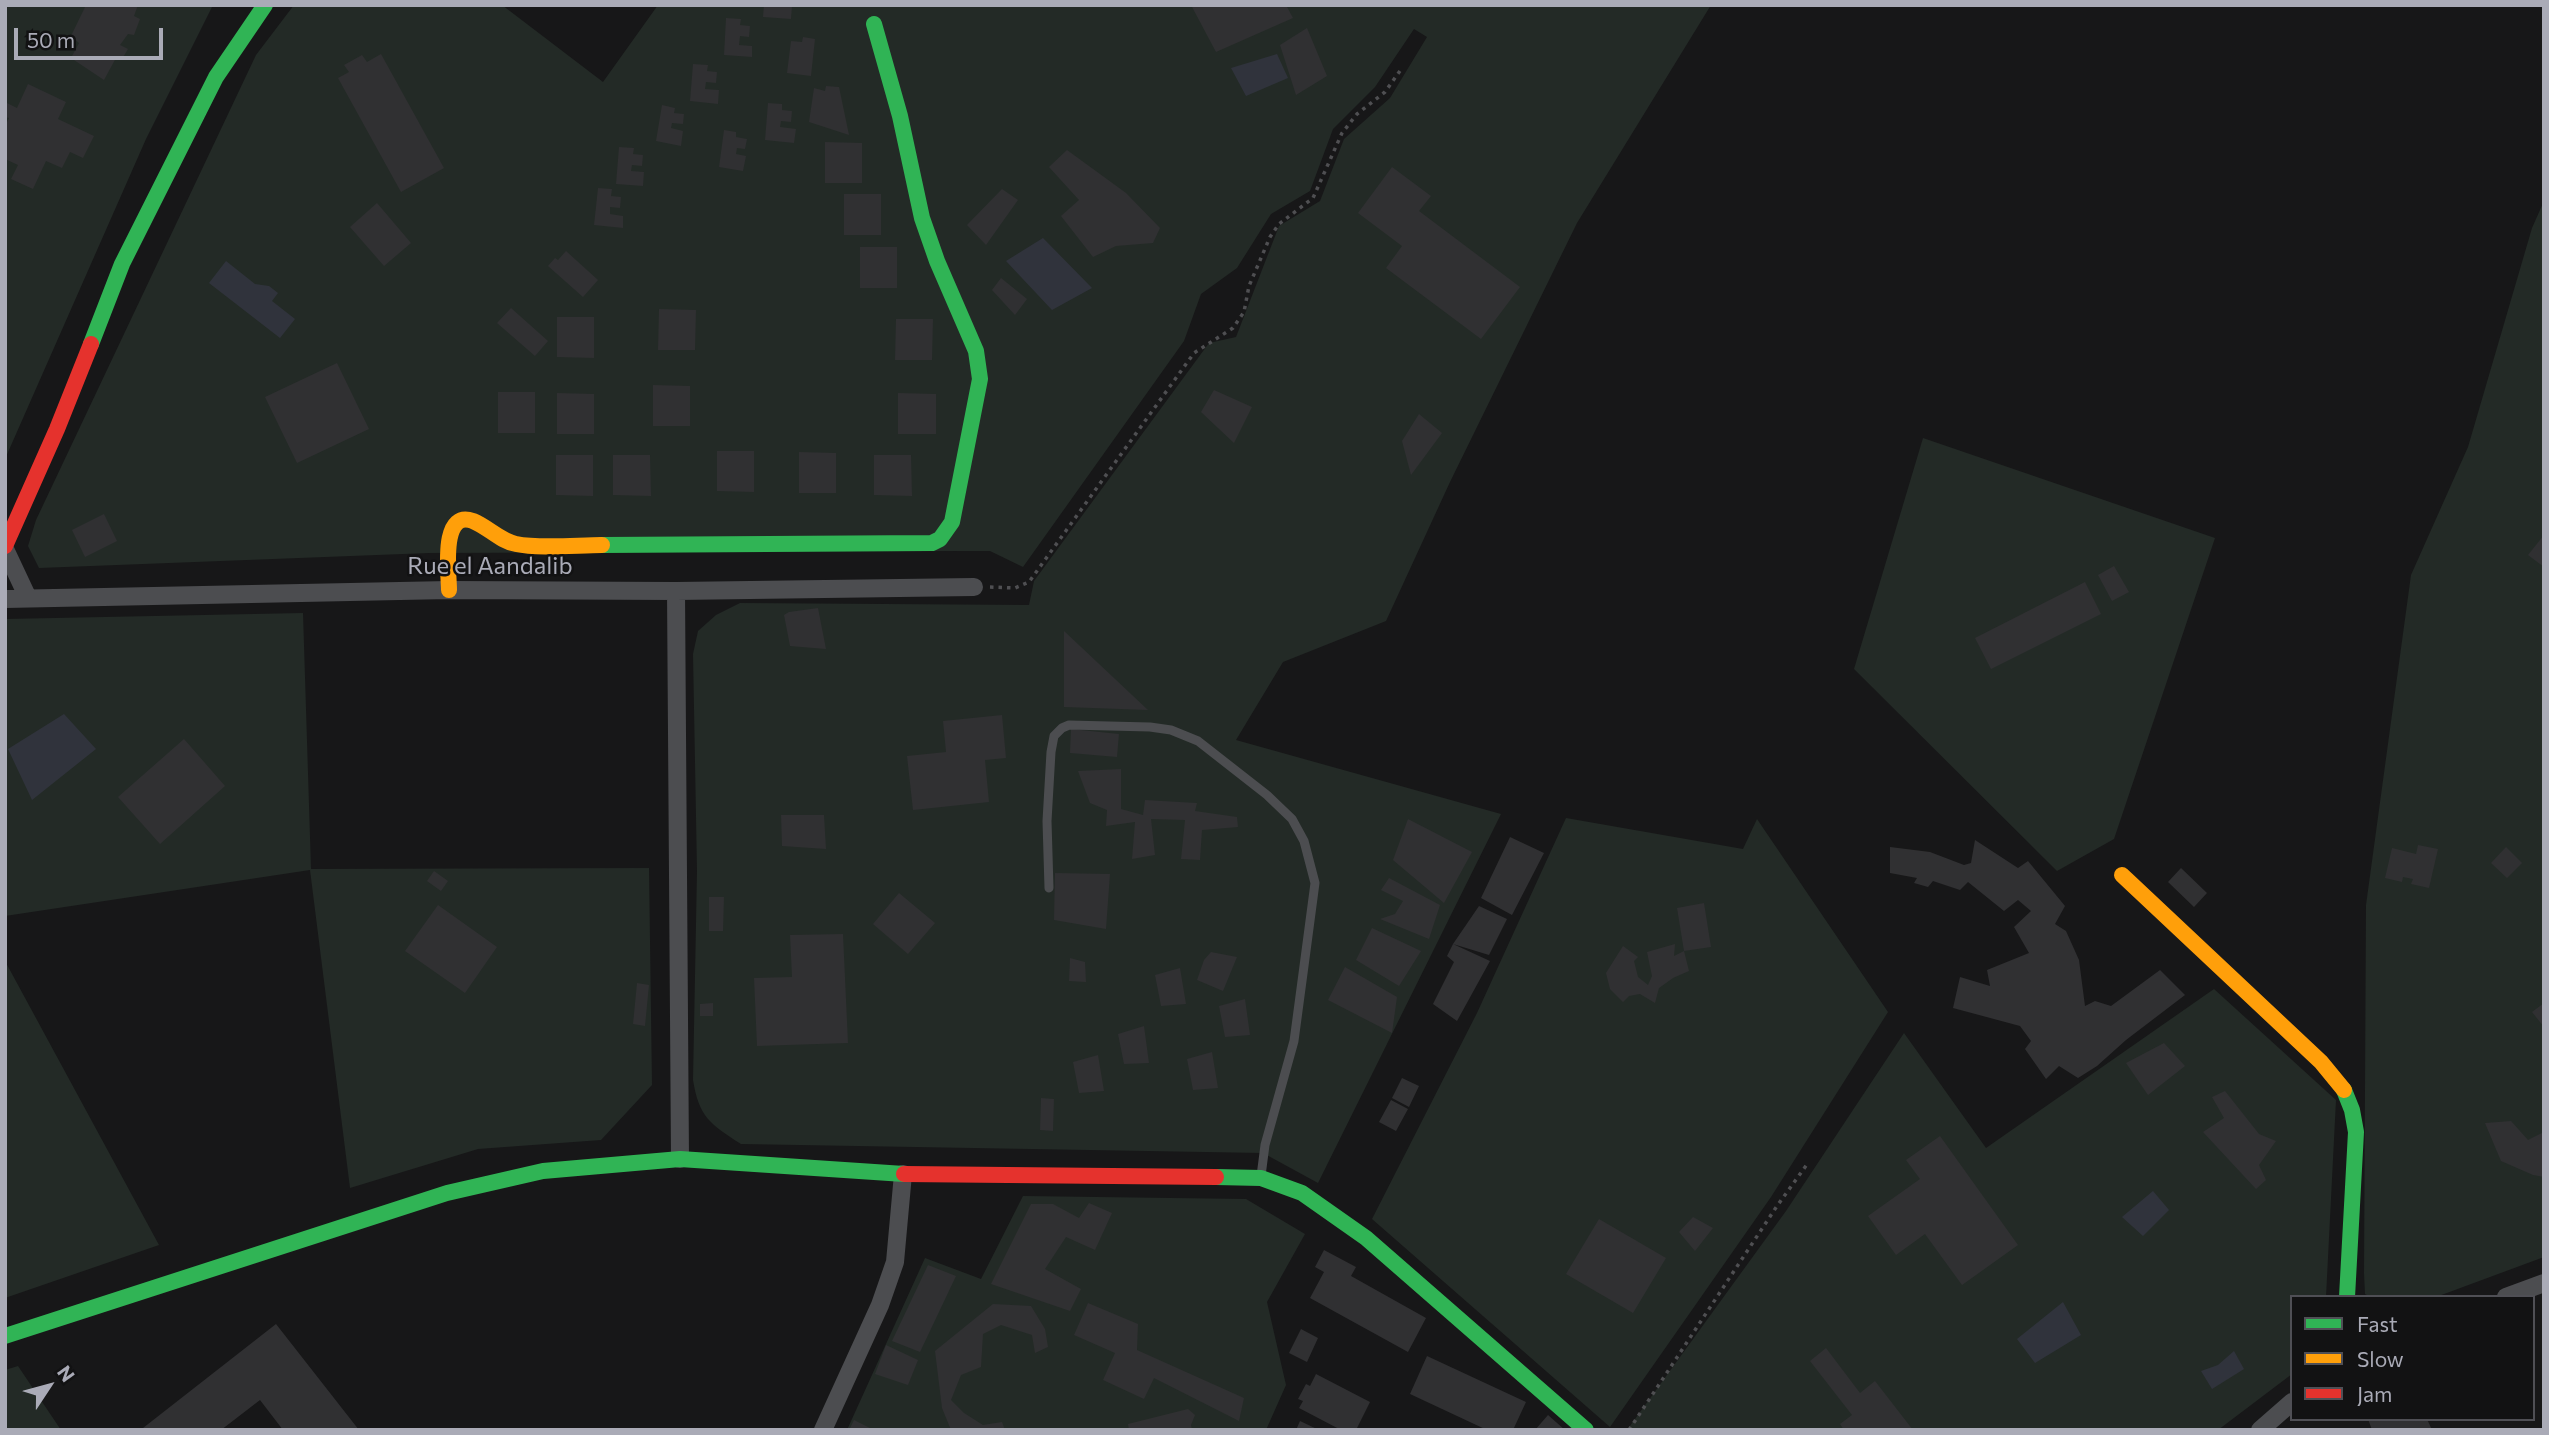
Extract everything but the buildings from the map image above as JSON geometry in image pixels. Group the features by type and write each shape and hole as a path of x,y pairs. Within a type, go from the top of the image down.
{"street":[{"path":"28,598 5,547 57,429 122,264 216,77 265,5"},
{"path":"449,590 448,541 452,528 461,521 471,520 516,544 552,545 932,543 946,532 952,522 980,379 979,367 976,351 937,261 922,218 900,116 874,24"},
{"name":"Rue el Aandalib","path":"5,599 449,590 676,591 974,587"},
{"path":"676,591 680,1160"},
{"path":"2122,875 2321,1062 2341,1085 2353,1105 2356,1132 2347,1295"},
{"path":"5,1336 447,1193 543,1171 680,1160 903,1174 1261,1178 1303,1193 1366,1238 1586,1430"},
{"path":"823,1430 880,1305 895,1262 903,1174"},
{"path":"2511,1295 2544,1283"},
{"path":"2260,1430 2290,1404"}],"lane":[{"path":"1049,888 1047,821 1051,752 1054,736 1069,725 1150,727 1171,730 1198,741 1292,819 1304,841 1314,883 1294,1041 1262,1157 1261,1178"}],"path":[{"path":"974,587 1015,588 1029,582 1194,353 1233,328 1244,312 1249,286 1270,237 1279,225 1313,198 1342,134 1357,114 1385,92 1402,68"},
{"path":"1629,1430 1808,1163"}],"shaded area":[{"path":"5,5 213,5 146,139 5,459"},
{"path":"294,5 502,5 603,82 658,5 1711,5 1577,223 1450,482 1386,621 1283,662 1236,740 1501,814 1318,1183 1263,1153 741,1144 721,1131 703,1111 693,1080 697,871 693,654 698,631 716,615 740,603 1029,605 1034,581 1209,343 1236,337 1279,226 1320,201 1344,139 1390,98 1427,37 1414,29 1375,87 1333,129 1310,191 1271,214 1237,268 1201,294 1184,341 1023,567 990,551 958,551 429,553 39,568 28,546 36,520 256,55"},
{"path":"1277,54 1288,78 1246,96 1231,68"},
{"path":"2544,201 2544,1257 2441,1295 2367,1295 2364,1273 2366,905 2411,575 2468,447 2532,228"},
{"path":"1043,238 1092,288 1052,310 1006,261"},
{"path":"226,261 255,284 269,286 278,293 272,301 295,319 280,338 209,283"},
{"path":"1923,438 2215,538 2114,839 2057,871 1854,669"},
{"path":"303,613 311,869 649,868 652,1085 601,1140 478,1149 350,1188 310,870 5,916 5,619"},
{"path":"64,714 96,749 32,800 8,749"},
{"path":"1566,818 1743,849 1757,819 1888,1012 1771,1197 1610,1427 1372,1219 1477,1013"},
{"path":"5,961 159,1245 5,1298"},
{"path":"2214,989 2336,1100 2326,1295 2290,1295 2290,1376 2218,1430 1627,1430 1786,1211 1904,1033 1986,1148"},
{"path":"2153,1191 2169,1210 2143,1236 2122,1217"},
{"path":"1023,1196 1246,1199 1305,1234 1267,1302 1286,1385 1266,1430 847,1430 925,1258 981,1279"},
{"path":"2063,1302 2081,1335 2035,1363 2017,1339"},
{"path":"2234,1351 2244,1369 2212,1389 2201,1371 2218,1365"},
{"path":"18,1366 61,1430 5,1430 5,1370"}],"traffic: fast":[{"path":"91,344 122,264 216,77 265,5"},
{"path":"602,545 932,543 940,539 952,522 980,379 976,351 937,261 922,218 900,116 874,24"},
{"path":"2344,1090 2352,1110 2356,1132 2347,1295"},
{"path":"5,1336 447,1193 543,1171 680,1159 904,1174"},
{"path":"1216,1177 1261,1178 1302,1193 1366,1238 1586,1430"}],"traffic: slow":[{"path":"449,590 448,558 451,533 455,524 462,520 473,521 516,544 547,547 602,545"},
{"path":"2122,875 2321,1062 2344,1090"}],"traffic: jam":[{"path":"5,546 91,344"},
{"path":"904,1174 1216,1177"}]}
